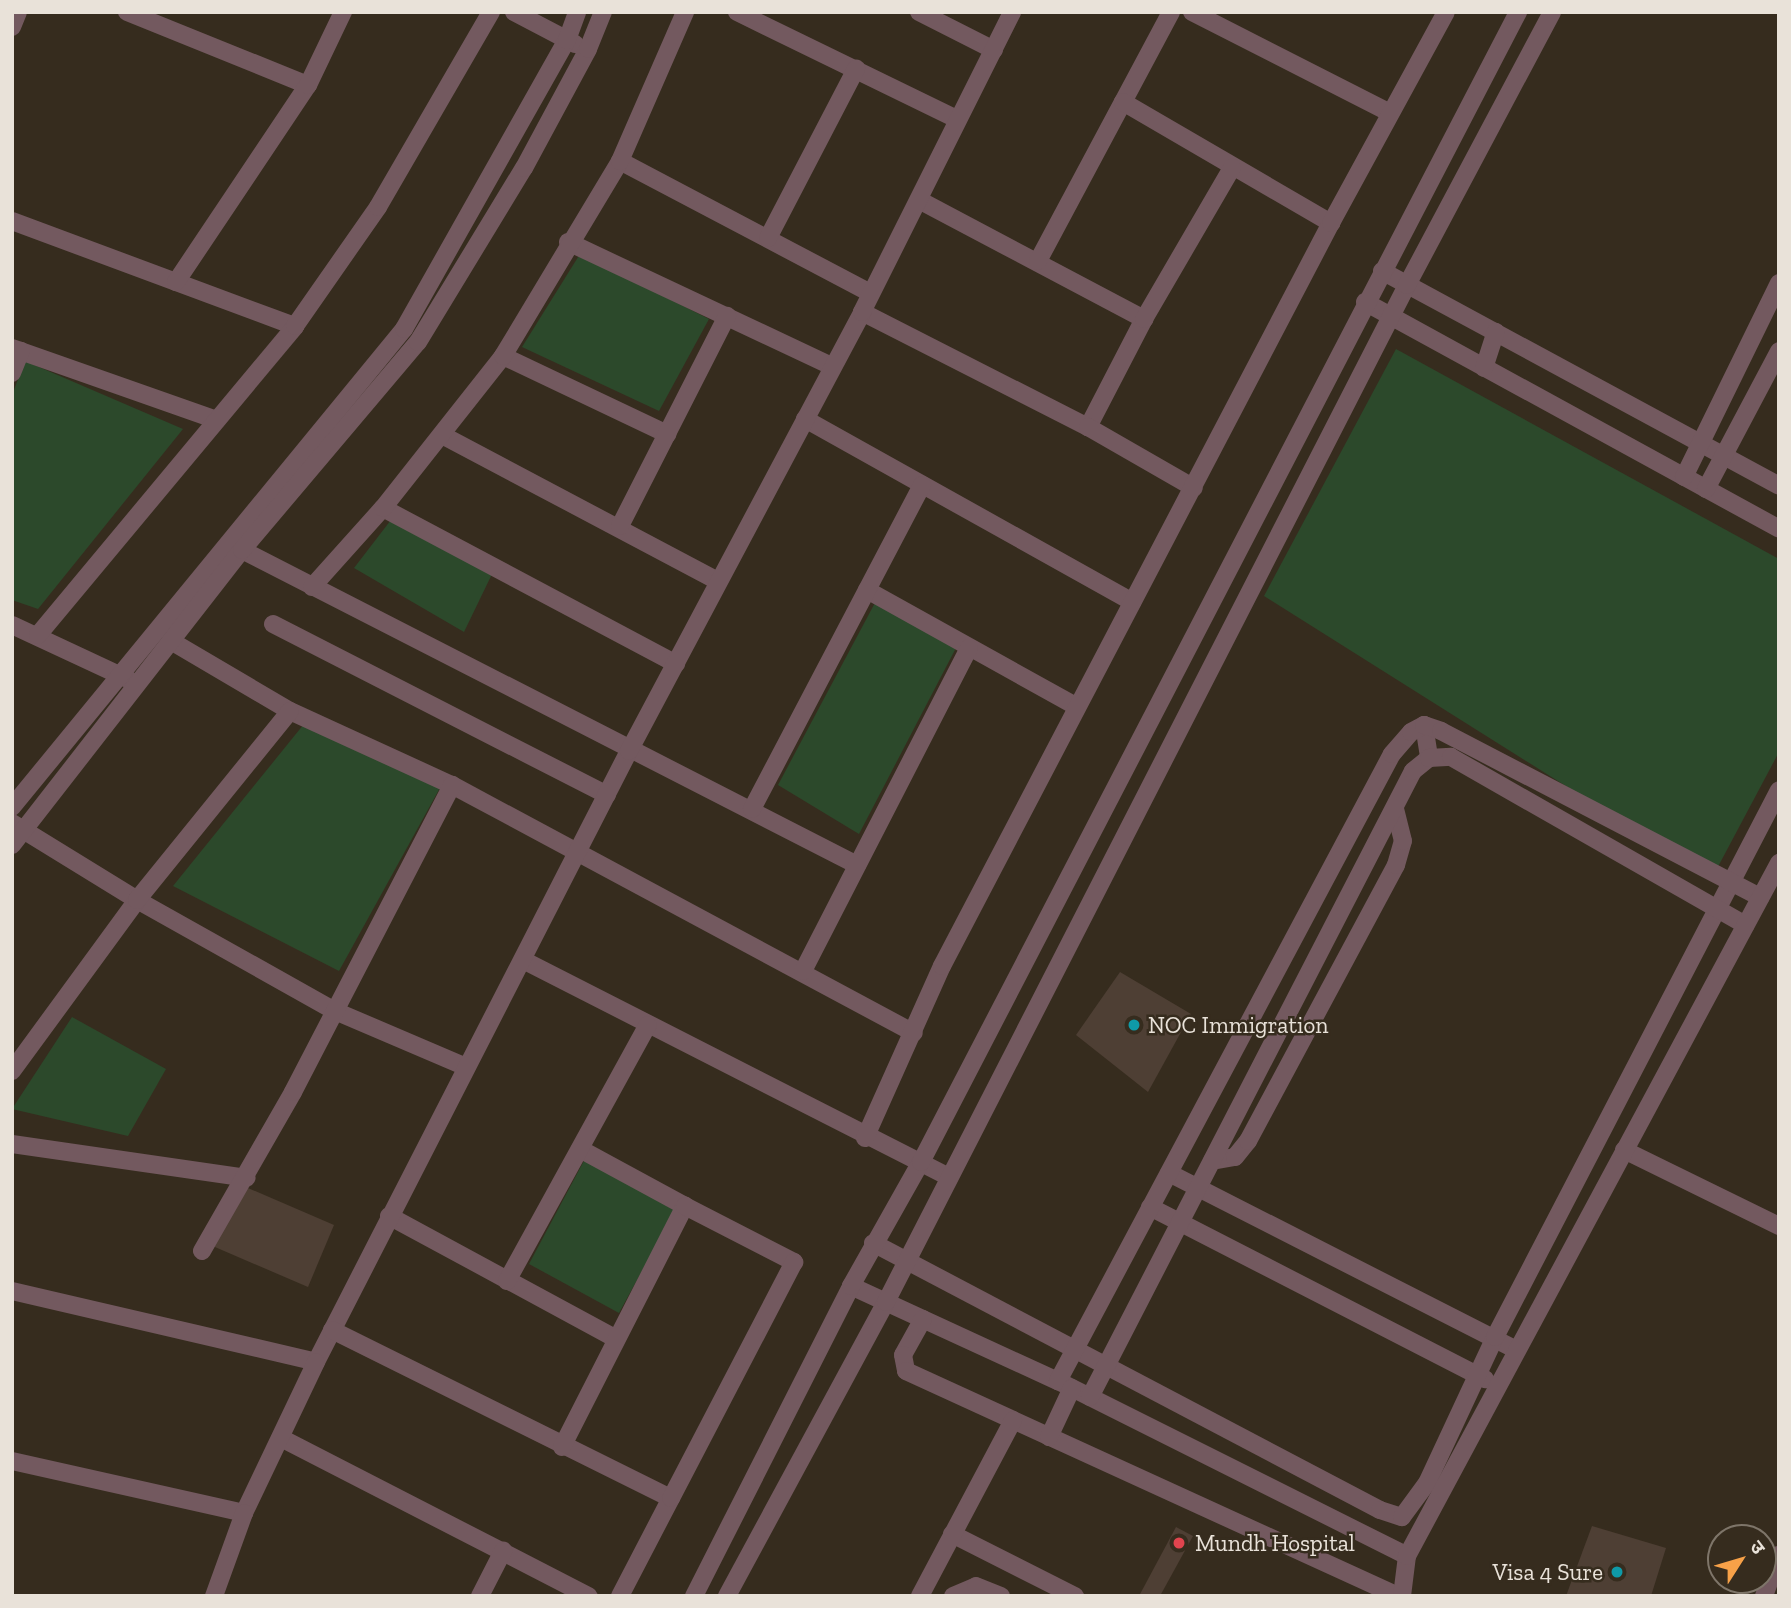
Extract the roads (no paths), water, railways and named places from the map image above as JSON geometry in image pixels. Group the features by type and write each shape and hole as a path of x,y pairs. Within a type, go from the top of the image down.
{"street":[{"path":"12,27 18,12"},
{"path":"127,12 309,85"},
{"path":"176,282 309,85 343,12"},
{"path":"38,635 295,326 372,216 491,12"},
{"path":"514,12 588,49"},
{"path":"12,807 118,674 404,329 566,40 577,12"},
{"path":"466,1068 335,1011 16,833 242,550 418,342 497,215 588,49 603,12"},
{"path":"312,587 383,508 503,356 568,242 620,161 685,12"},
{"path":"737,12 956,119"},
{"path":"919,12 994,50"},
{"path":"214,1596 244,1513 389,1216 629,751 862,312 919,200 956,119 1012,12"},
{"path":"1038,261 1171,12"},
{"path":"1192,12 1390,113"},
{"path":"865,1138 942,966 1331,223 1446,12"},
{"path":"694,1596 873,1243 922,1162 1365,302 1518,12"},
{"path":"727,1596 886,1302 905,1260 1407,285 1552,12"},
{"path":"768,237 856,69"},
{"path":"1123,102 1232,168 1331,223"},
{"path":"620,161 870,293"},
{"path":"1088,427 1144,319 1232,168"},
{"path":"919,200 1144,319"},
{"path":"12,221 295,326"},
{"path":"568,242 832,366"},
{"path":"1382,271 1700,446 1724,455 1779,486"},
{"path":"1684,477 1777,291"},
{"path":"1365,302 1779,529"},
{"path":"862,312 1088,427 1194,488"},
{"path":"620,526 727,316"},
{"path":"1484,368 1496,332"},
{"path":"12,373 17,349 217,420"},
{"path":"1706,489 1779,351"},
{"path":"503,356 667,435"},
{"path":"805,419 1132,602"},
{"path":"442,435 620,526 718,581"},
{"path":"752,809 922,485"},
{"path":"383,508 676,664"},
{"path":"242,550 629,751 752,809 857,865"},
{"path":"867,590 1077,707"},
{"path":"273,624 607,795"},
{"path":"12,625 137,683"},
{"path":"172,641 290,711 452,785 577,854 803,971 914,1033"},
{"path":"803,971 969,648"},
{"path":"12,1072 137,900 290,711"},
{"path":"1424,725 1429,758"},
{"path":"1424,725 1760,897"},
{"path":"1049,1437 1065,1385 1072,1348 1169,1173 1392,754 1411,732 1424,725"},
{"path":"1090,1397 1413,771 1429,758 1451,757 1715,911 1745,925"},
{"path":"202,1251 247,1178 452,785"},
{"path":"923,1319 903,1355 906,1371 1400,1596 1407,1556 1402,1517 1427,1483 1495,1337 1779,790"},
{"path":"1212,1161 1235,1157 1248,1141 1396,865 1403,841 1395,810"},
{"path":"1407,1556 1779,863"},
{"path":"523,960 865,1138 922,1162 948,1177"},
{"path":"508,1280 648,1025"},
{"path":"12,1144 247,1178"},
{"path":"580,1149 794,1262 620,1596"},
{"path":"1624,1150 1779,1226"},
{"path":"1169,1173 1197,1190 1517,1350"},
{"path":"562,1447 615,1338 685,1206"},
{"path":"1150,1207 1498,1386"},
{"path":"389,1216 615,1338"},
{"path":"873,1243 1380,1510 1402,1517"},
{"path":"851,1286 1090,1397 1407,1556"},
{"path":"12,1291 316,1362"},
{"path":"332,1330 562,1447 671,1498"},
{"path":"920,1596 1013,1420"},
{"path":"281,1438 589,1596"},
{"path":"12,1461 244,1513"},
{"path":"953,1534 1075,1596"},
{"path":"480,1596 503,1551"},
{"path":"1763,1596 1779,1555"},
{"path":"953,1596 976,1586 1001,1596"}],"place":[{"name":"NOC Immigration","path":"1134,1025"},
{"name":"Mundh Hospital","path":"1179,1543"},
{"name":"Visa 4 Sure","path":"1617,1572"}]}
